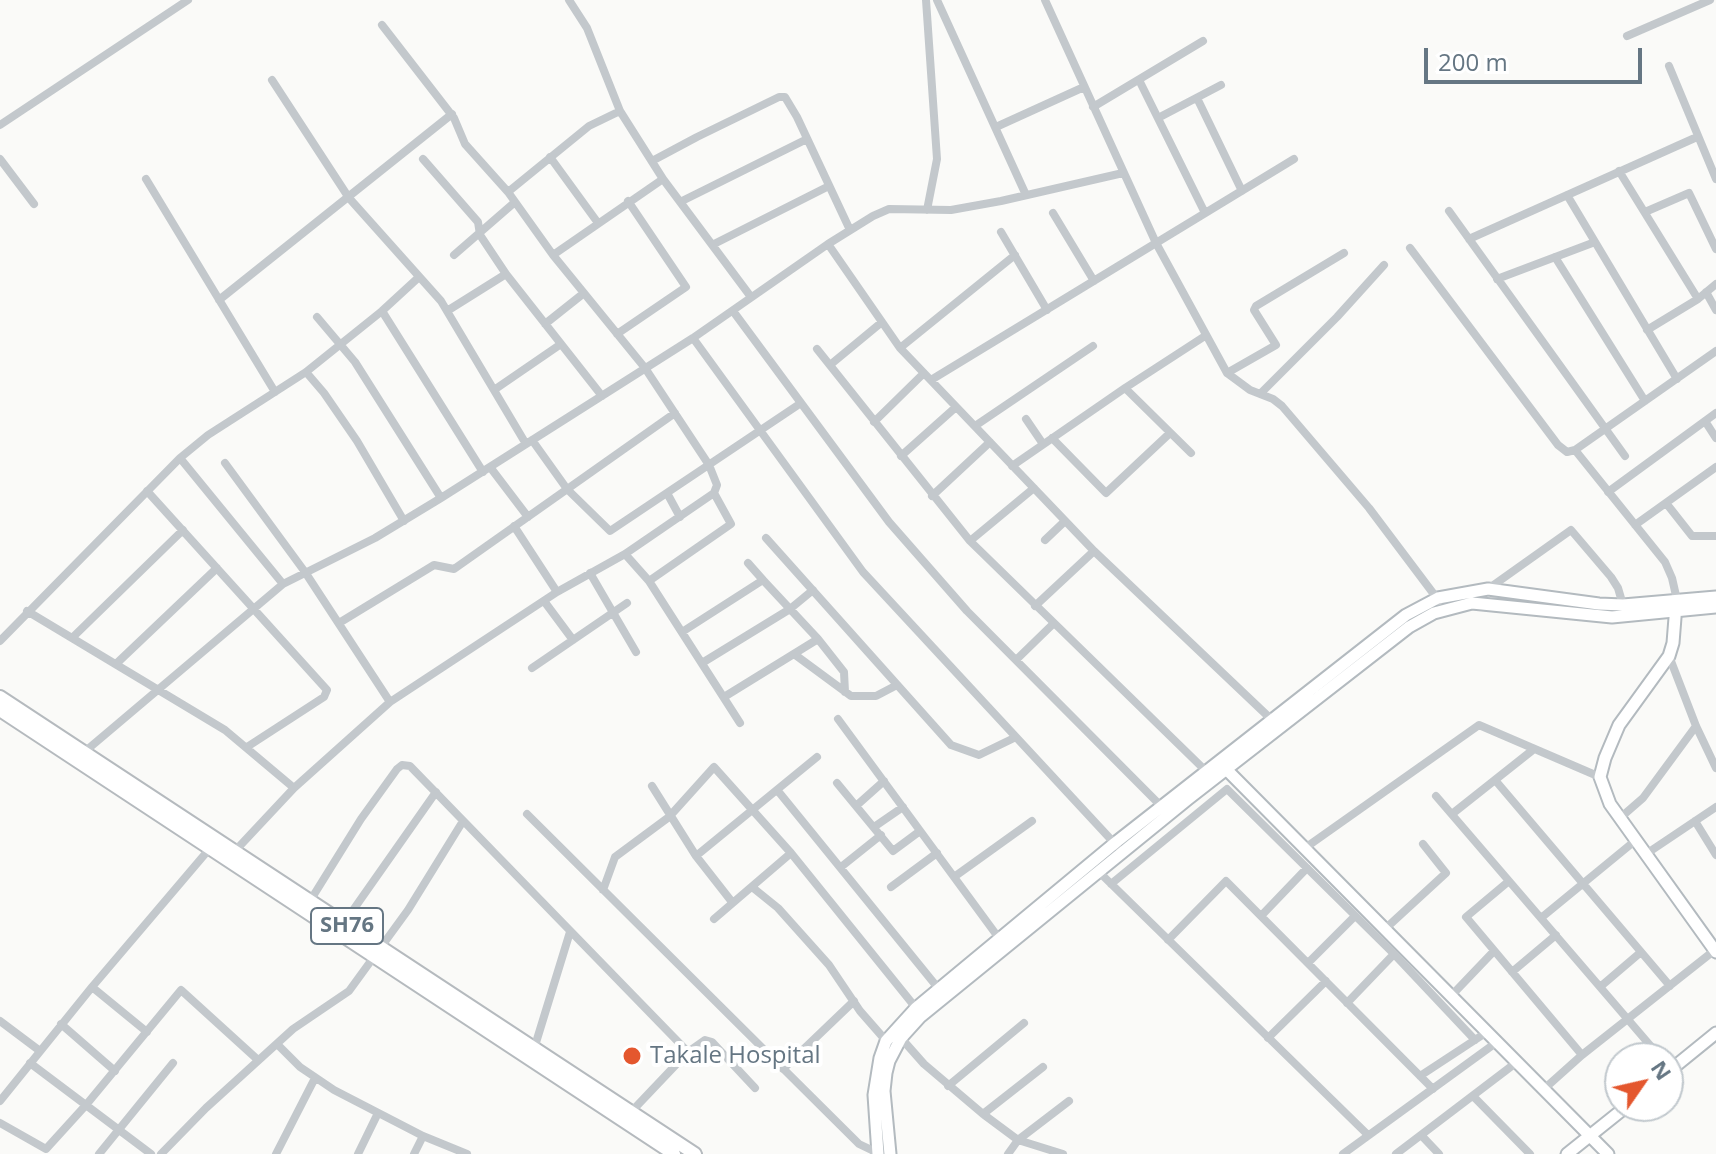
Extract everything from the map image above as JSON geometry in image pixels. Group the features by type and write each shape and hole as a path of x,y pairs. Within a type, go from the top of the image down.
{"main road":[{"path":"1223,766 1272,720 1388,628 1441,604 1488,589 1572,602 1716,607"},
{"path":"878,1154 874,1095 880,1058 934,1003 1002,942 1118,848 1441,604 1483,602 1612,617 1716,597"},
{"path":"1676,606 1669,656 1619,725 1600,777 1610,804 1714,946"},
{"name":"SH76","path":"0,697 211,847 632,1111 695,1154"},
{"name":"SH76","path":"0,710 80,755 235,851 344,923 378,952 674,1154"},
{"path":"1223,766 1608,1154"},
{"path":"890,1154 884,1091 889,1061 894,1043 916,1008 938,988 1099,872 1118,848 1162,807 1211,776"},
{"path":"1684,1058 1716,1033"},
{"path":"1567,1154 1607,1122"}],"street":[{"path":"0,125 188,0"},
{"path":"569,0 587,28 620,111 663,179 751,297"},
{"path":"926,0 937,159 927,210"},
{"path":"937,0 1026,195"},
{"path":"1045,0 1156,243 1227,373 1240,384 1282,406 1298,423 1441,604"},
{"path":"1627,36 1710,0"},
{"path":"235,851 294,788 390,702 557,592 625,554 714,493 717,485 709,465 645,368 553,255 508,192 465,144 452,114 382,25"},
{"path":"1093,107 1203,41"},
{"path":"1669,66 1716,179"},
{"path":"272,80 349,198 447,311 529,442 567,489 610,531 801,403"},
{"path":"1139,80 1205,213"},
{"path":"1158,118 1221,85"},
{"path":"996,127 1084,87"},
{"path":"652,161 779,97 789,100 850,230"},
{"path":"1197,98 1242,191"},
{"path":"508,192 589,126 620,111"},
{"path":"219,300 452,114"},
{"path":"1469,239 1697,137"},
{"path":"680,202 807,139"},
{"path":"550,157 598,223"},
{"path":"0,159 34,204"},
{"path":"423,159 478,222 480,235 506,274 602,396"},
{"path":"931,380 1294,159"},
{"path":"1619,171 1702,296 1716,310"},
{"path":"80,755 283,584 375,538 441,498 693,338 850,230 889,209 951,210 1123,173"},
{"path":"146,179 275,392"},
{"path":"553,255 663,179"},
{"path":"712,245 829,186"},
{"path":"1645,212 1689,193 1716,249"},
{"path":"1567,195 1677,379"},
{"path":"617,334 686,287 628,201"},
{"path":"454,255 515,202"},
{"path":"1449,211 1625,456"},
{"path":"1053,213 1094,281"},
{"path":"1001,232 1047,310"},
{"path":"1497,279 1595,242"},
{"path":"828,244 900,348 1094,551 1272,720"},
{"path":"1410,248 1558,445 1567,452 1575,450 1716,351"},
{"path":"1227,373 1276,345 1254,310 1256,306 1344,253"},
{"path":"900,348 1015,255"},
{"path":"1555,257 1645,401"},
{"path":"1260,394 1384,265"},
{"path":"447,311 506,274"},
{"path":"0,641 180,458 208,435 306,372 419,277"},
{"path":"1647,330 1716,284"},
{"path":"545,324 584,293"},
{"path":"382,311 487,469 528,517"},
{"path":"733,311 889,522 967,611 1162,807"},
{"path":"317,317 355,362 441,498"},
{"path":"830,365 882,322"},
{"path":"1012,466 1205,336"},
{"path":"693,338 863,572 1118,848"},
{"path":"494,390 561,344"},
{"path":"975,426 1093,346"},
{"path":"817,349 970,541 1211,776"},
{"path":"306,372 357,441 404,521"},
{"path":"874,422 924,373"},
{"path":"1125,388 1191,453"},
{"path":"901,456 956,407"},
{"path":"339,623 434,565 454,569 675,413"},
{"path":"1608,492 1716,413"},
{"path":"1026,419 1106,493 1170,433"},
{"path":"1705,421 1716,438"},
{"path":"932,496 990,442"},
{"path":"1575,450 1669,569 1676,606"},
{"path":"180,458 283,584"},
{"path":"225,463 305,572 390,702"},
{"path":"1635,525 1716,467"},
{"path":"970,541 1034,488"},
{"path":"147,491 327,690 324,697 247,747"},
{"path":"667,493 680,517"},
{"path":"649,581 731,524 714,493"},
{"path":"1666,503 1692,536 1716,536"},
{"path":"1045,540 1065,521"},
{"path":"514,526 557,592"},
{"path":"72,638 183,530"},
{"path":"1488,589 1571,530 1611,577 1623,605"},
{"path":"766,538 951,745 979,755 1014,738"},
{"path":"1035,606 1094,551"},
{"path":"625,554 649,581 740,723"},
{"path":"748,563 844,672 845,692"},
{"path":"116,664 217,568"},
{"path":"590,573 636,652"},
{"path":"682,632 763,580"},
{"path":"702,663 790,609 813,590"},
{"path":"544,601 573,640"},
{"path":"532,668 627,603"},
{"path":"27,611 225,730 294,788"},
{"path":"1016,660 1053,624"},
{"path":"724,697 818,639"},
{"path":"794,654 851,696 876,696 897,685"},
{"path":"1669,656 1716,768"},
{"path":"838,719 1002,942"},
{"path":"1305,848 1479,725 1600,777"},
{"path":"1620,818 1643,798 1696,726"},
{"path":"1452,814 1534,749"},
{"path":"696,856 817,757"},
{"path":"310,901 361,819 397,769 402,765 410,766 688,1052"},
{"path":"603,890 615,857 669,817 714,767 791,853 916,1008"},
{"path":"1495,780 1670,986"},
{"path":"856,806 884,781"},
{"path":"837,783 893,851 920,831"},
{"path":"652,786 669,817 732,902"},
{"path":"1111,884 1227,789 1394,954 1475,1040"},
{"path":"778,791 938,988"},
{"path":"344,923 436,792"},
{"path":"1436,796 1647,1042"},
{"path":"874,827 903,807"},
{"path":"1646,854 1716,807"},
{"path":"527,814 859,1144 878,1154"},
{"path":"161,1154 206,1108 293,1029 349,991 463,821"},
{"path":"954,877 1032,821"},
{"path":"1695,821 1716,855"},
{"path":"841,867 881,835"},
{"path":"1541,918 1636,840"},
{"path":"1385,929 1446,873 1423,844"},
{"path":"0,1101 211,847"},
{"path":"714,919 791,853"},
{"path":"891,887 937,853"},
{"path":"1261,916 1307,868"},
{"path":"1099,872 1368,1135"},
{"path":"1168,940 1226,881 1433,1089"},
{"path":"1509,881 1466,917 1582,1055"},
{"path":"752,887 778,908 829,965 854,1001 894,1043 1018,1140 1048,1152 1063,1154"},
{"path":"1308,963 1355,916"},
{"path":"534,1049 570,932"},
{"path":"1512,972 1556,935"},
{"path":"1544,1089 1714,946"},
{"path":"1451,996 1494,951"},
{"path":"1600,987 1641,952"},
{"path":"1347,1003 1394,954"},
{"path":"1268,1038 1326,981"},
{"path":"92,987 147,1032"},
{"path":"0,1123 46,1149 181,990 258,1060"},
{"path":"783,1069 854,1001"},
{"path":"0,1021 40,1051"},
{"path":"948,1086 1024,1023"},
{"path":"61,1024 115,1071"},
{"path":"1420,1076 1487,1032"},
{"path":"632,1111 688,1052 705,1040 712,1042 755,1088"},
{"path":"1343,1154 1497,1042"},
{"path":"277,1044 300,1067 334,1090 423,1136 464,1153"},
{"path":"1396,1154 1517,1062"},
{"path":"30,1063 151,1154"},
{"path":"99,1154 173,1063"},
{"path":"983,1114 1043,1067"},
{"path":"276,1154 315,1078"},
{"path":"1473,1096 1530,1154"},
{"path":"1008,1154 1018,1140 1069,1101"},
{"path":"358,1154 378,1113"},
{"path":"1421,1135 1439,1154"},
{"path":"414,1154 423,1136"}],"place":[{"name":"Takale Hospital","path":"632,1056"}]}
